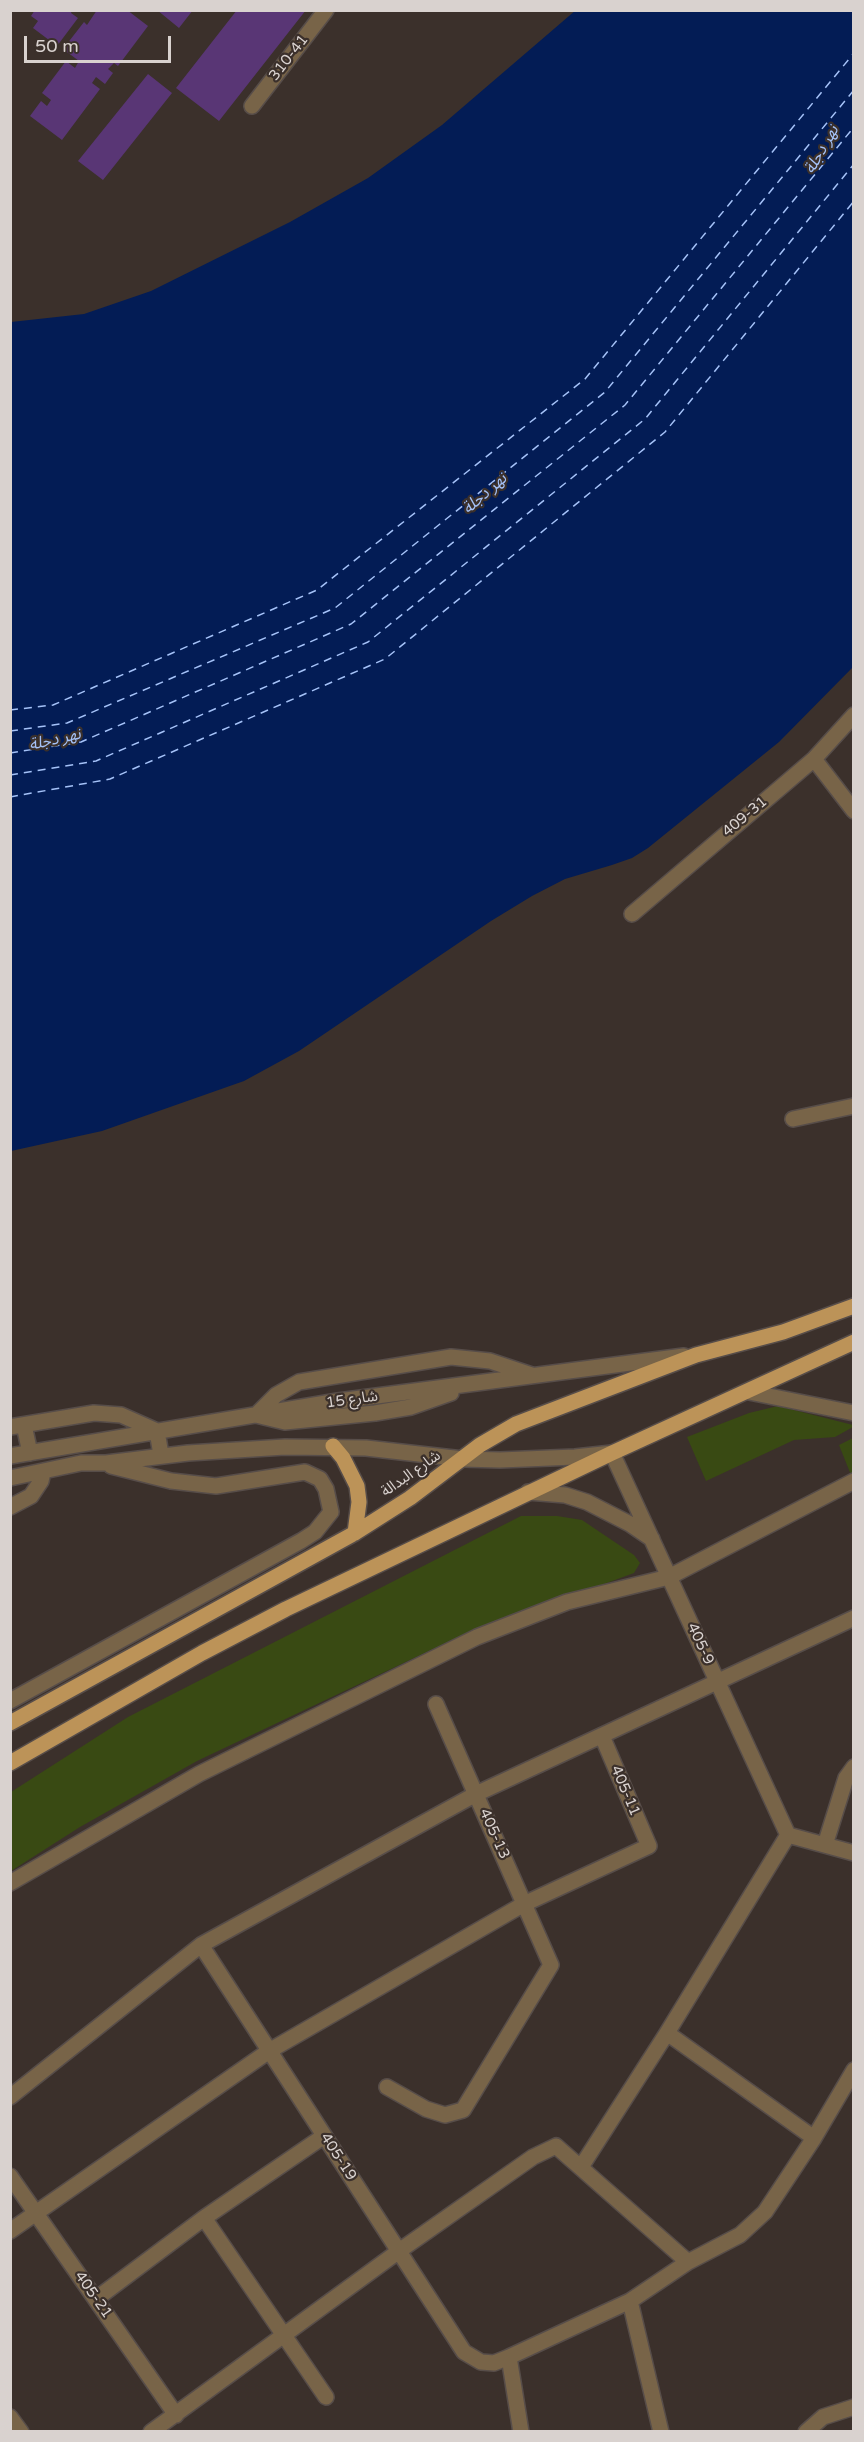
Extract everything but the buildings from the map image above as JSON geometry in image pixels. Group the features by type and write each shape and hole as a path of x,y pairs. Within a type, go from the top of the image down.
{"main road":[{"name":"شارع البدالة","path":"10,1723 355,1533 401,1504 489,1440 516,1424 696,1355 783,1332 854,1306"},
{"path":"10,1763 255,1626 528,1492 854,1342"},
{"path":"333,1446 347,1464 357,1486 359,1509 355,1533"}],"street":[{"name":"310-41","path":"252,106 326,10"},
{"name":"409-31","path":"632,914 814,759 854,715"},
{"path":"814,759 854,811"},
{"path":"793,1119 854,1106"},
{"name":"شارع 15","path":"10,1456 256,1415 696,1355"},
{"path":"256,1415 276,1395 299,1382 451,1357 489,1361 536,1376"},
{"path":"749,1392 854,1413"},
{"path":"30,1453 17,1426 94,1413 108,1413 134,1419 157,1431 161,1455"},
{"path":"10,1478 81,1463 106,1463 161,1455 285,1447 333,1446 463,1459 537,1460 612,1453"},
{"name":"405-9","path":"612,1453 788,1834"},
{"path":"10,1701 301,1541 315,1532 330,1512 326,1488 320,1479 305,1472 216,1486 171,1481 121,1467 81,1463"},
{"path":"10,1507 31,1496 41,1481 43,1472"},
{"path":"10,1883 199,1774 477,1637 567,1602 669,1577 854,1481"},
{"path":"528,1492 565,1495 587,1502 630,1524 652,1539"},
{"path":"10,2097 201,1945 476,1794 854,1618"},
{"name":"405-13","path":"387,2087 426,2109 445,2115 463,2110 551,1965 436,1704"},
{"name":"405-11","path":"524,1904 649,1846 602,1736"},
{"path":"825,1845 846,1778 854,1767"},
{"path":"581,2167 667,2033 788,1834 854,1853"},
{"path":"10,2231 269,2051 524,1904"},
{"name":"405-19","path":"201,1945 464,2352 480,2362 494,2363 509,2357"},
{"path":"667,2033 814,2138"},
{"path":"521,2432 509,2357 630,2301 688,2262 740,2235 765,2212 814,2138 854,2070"},
{"path":"96,2299 204,2218 324,2136"},
{"path":"151,2432 399,2251 547,2148 556,2146 688,2262"},
{"name":"405-21","path":"10,2176 176,2415"},
{"path":"204,2218 326,2397"},
{"path":"630,2301 661,2432"},
{"path":"806,2432 823,2417 854,2407"},
{"path":"10,2417 21,2432"}],"green space":[{"path":"778,1406 853,1425 853,1427 835,1437 794,1440 706,1481 687,1437 749,1413"},
{"path":"853,1438 853,1473 851,1475 839,1445"},
{"path":"521,1516 557,1516 582,1520 634,1555 640,1563 634,1573 452,1640 197,1761 80,1827 11,1871 11,1792 128,1717"}],"water":[{"name":"نهر دجلة","path":"576,10 853,11 853,667 779,742 648,848 632,858 565,879 532,896 491,921 299,1051 244,1081 102,1131 11,1151 11,322 84,314 151,291 290,222 368,178 442,125"}],"ferry route":[{"path":"10,710 53,705 317,590 585,379 854,53"},
{"path":"10,731 67,723 335,608 605,392 854,90"},
{"path":"10,753 81,742 351,624 625,405 854,127"},
{"path":"10,775 96,761 368,642 645,419 854,164"},
{"path":"10,797 110,779 385,659 665,432 854,201"}]}
